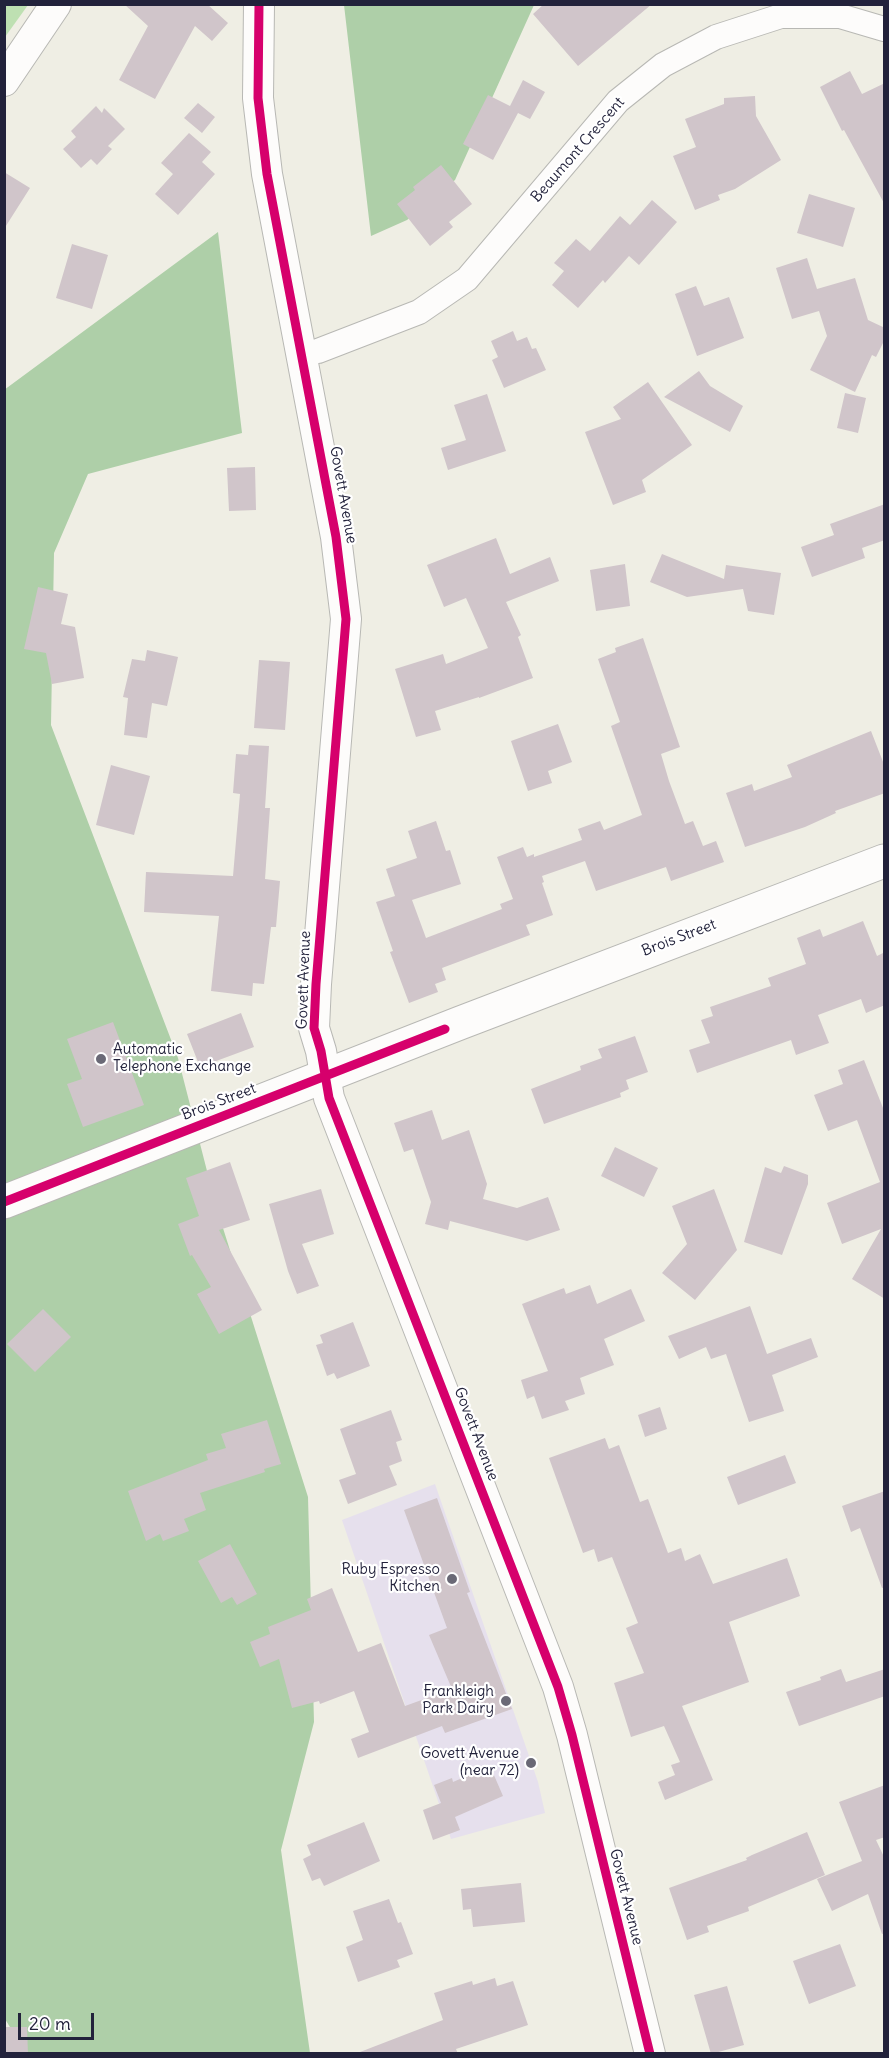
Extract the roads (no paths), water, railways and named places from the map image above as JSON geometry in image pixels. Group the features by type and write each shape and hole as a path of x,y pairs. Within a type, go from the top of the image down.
{"main road":[{"name":"Brois Street","path":"4,1202 471,1018 885,861"}],"street":[{"path":"4,81 56,4"},
{"name":"Govett Avenue","path":"259,4 258,98 265,164 336,537 346,619 314,1028 329,1098 558,1687 572,1735 650,2054"},
{"name":"Beaumont Crescent","path":"301,354 318,351 419,312 467,279 618,101 663,65 716,37 781,16 840,16 885,29"}],"place":[{"name":"Automatic Telephone Exchange","path":"101,1059"},
{"name":"Ruby Espresso Kitchen","path":"452,1579"},
{"name":"Frankleigh Park Dairy","path":"506,1701"},
{"name":"Govett Avenue (near 72)","path":"531,1763"}]}
